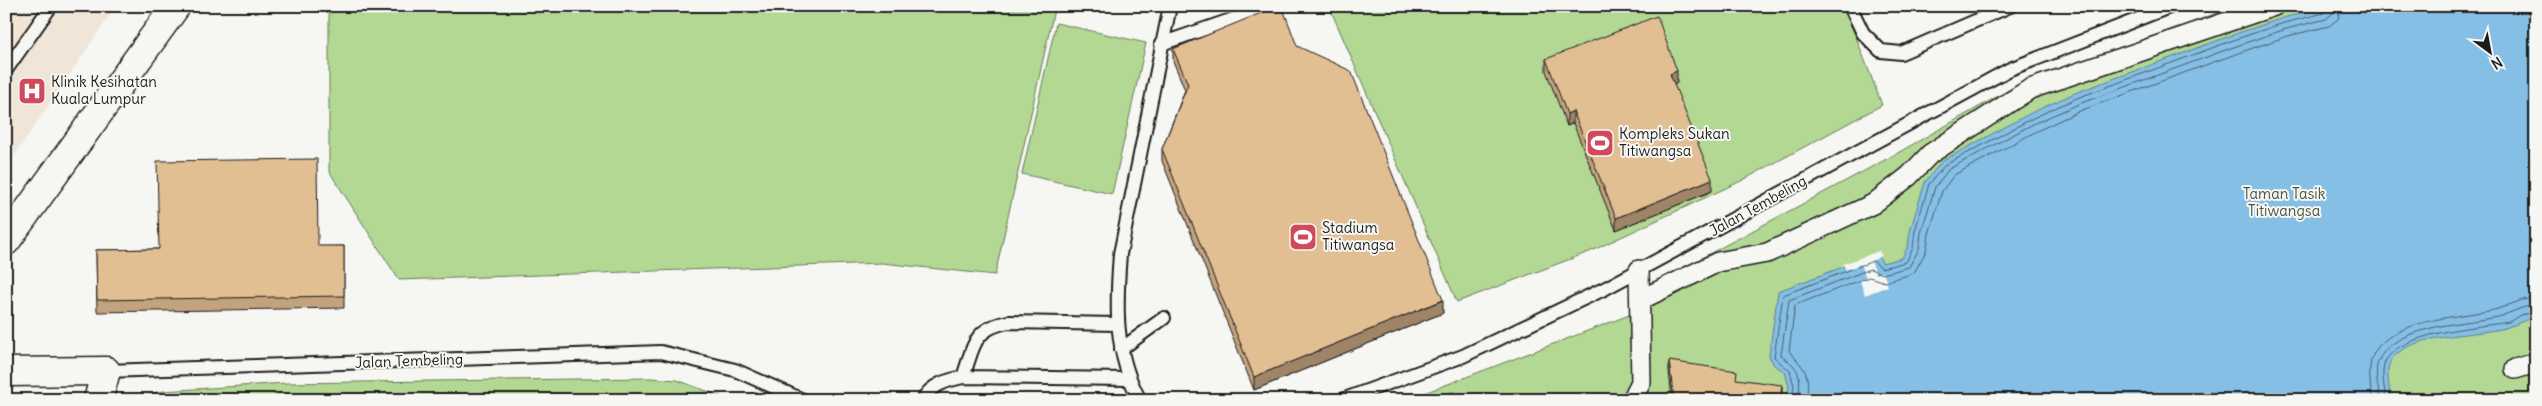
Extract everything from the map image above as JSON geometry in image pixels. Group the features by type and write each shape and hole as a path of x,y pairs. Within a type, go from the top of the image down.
{"street":[{"path":"6,241 176,6"},
{"path":"1640,300 1718,262 1767,253 1873,204 1909,176 1930,154 2030,89 2274,6"},
{"path":"1632,400 1641,382 1639,270"},
{"path":"2515,369 2536,363"},
{"path":"98,400 106,371"},
{"name":"Jalan Tembeling","path":"6,372 106,371"}],"lane":[{"path":"6,70 50,6"},
{"path":"1140,400 1128,379 1117,324 1120,254 1170,6"},
{"path":"1161,44 1251,13 1260,6"},
{"path":"1850,6 1863,33 1881,51 1901,53 2010,6"},
{"name":"Jalan Tembeling","path":"1342,400 1463,356 1639,270 2010,69 2172,6"},
{"path":"1121,348 1164,318"},
{"path":"963,377 978,336 990,326 1008,322 1117,324"},
{"name":"Jalan Tembeling","path":"106,371 661,352 735,370 802,400"},
{"path":"923,400 926,394 946,381 963,377 1128,379"}],"shaded area":[{"name":"Klinik Kesihatan Kuala Lumpur","path":"6,6 116,6 6,168"}],"green space":[{"path":"329,6 736,6 1054,10 995,275 882,263 399,280 329,171"},
{"name":"Kompleks Sukan Titiwangsa","path":"1329,6 1844,6 1882,105 1741,181 1589,252 1457,302"},
{"name":"Taman Tasik Titiwangsa","path":"2237,6 2536,6 2536,400 1406,400 1653,306 1651,285 1894,155 2021,83"},
{"path":"1056,23 1146,43 1112,194 1022,174"},
{"path":"651,378 677,380 731,400 138,400 153,393 164,391 286,383"}],"water":[{"name":"Taman Tasik Titiwangsa","path":"2330,6 2536,6 2536,316 2498,329 2444,337 2409,346 2397,354 2389,365 2388,378 2391,400 1787,400 1789,387 1785,372 1774,365 1769,356 1778,291 1878,254 1882,263 1902,258 1908,246 1910,231 1925,182 1942,161 2031,113 2075,93 2238,33 2283,18"}],"pier":[{"path":"1879,251 1882,256 1871,261 1876,274 1883,272 1888,286 1865,295 1860,281 1866,278 1861,264 1846,270 1843,264"}],"building":[{"name":"Stadium Titiwangsa","path":"1282,6 1297,46 1351,71 1443,300 1254,377 1162,149 1188,84 1173,49"},
{"path":"1657,16 1677,71 1670,74 1712,179 1616,218 1573,111 1567,114 1546,59"},
{"path":"317,159 318,246 344,246 344,296 97,300 96,250 159,249 157,161"},
{"path":"1669,361 1737,371 1736,379 1782,385 1780,400 1674,400"},
{"path":"1453,392 1456,400 1432,400"}],"place":[{"name":"Klinik Kesihatan Kuala Lumpur","path":"32,91"},
{"name":"Kompleks Sukan Titiwangsa","path":"1600,143"},
{"name":"Stadium Titiwangsa","path":"1303,237"}]}
